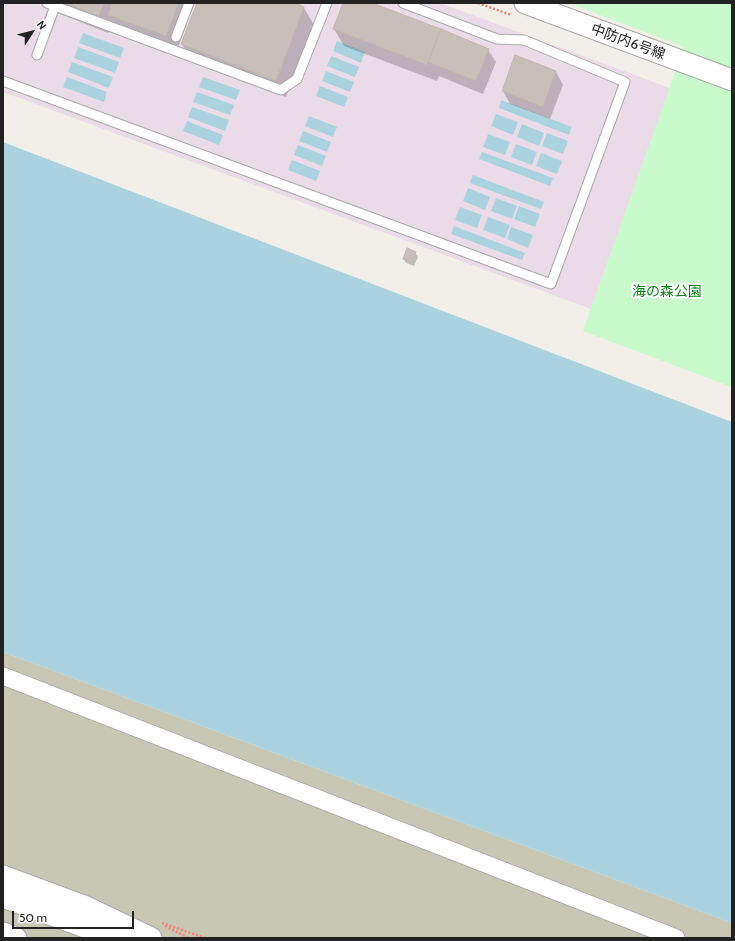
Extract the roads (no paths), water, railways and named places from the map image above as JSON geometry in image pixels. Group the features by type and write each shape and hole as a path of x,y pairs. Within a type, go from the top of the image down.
{"street":[{"name":"中防内6号線","path":"525,3 732,80"},
{"path":"3,676 676,938"},
{"path":"3,876 84,906 155,927"},
{"path":"3,897 115,938"},
{"path":"3,933 16,938"}],"lane":[{"path":"176,37 189,3"},
{"path":"37,55 51,5 281,90 298,79 327,3"},
{"path":"3,81 551,284 626,82 524,40 497,39 403,3"}],"water":[{"path":"83,33 124,48 120,58 79,43"},
{"path":"337,41 365,52 361,63 333,51"},
{"path":"78,47 119,62 115,73 74,58"},
{"path":"331,56 359,67 355,77 327,66"},
{"path":"72,62 113,77 109,88 68,72"},
{"path":"326,71 354,82 350,92 322,81"},
{"path":"67,77 107,92 104,102 63,87"},
{"path":"203,77 240,90 236,100 199,87"},
{"path":"320,86 348,97 344,107 316,96"},
{"path":"197,92 234,105 230,115 193,102"},
{"path":"501,100 572,127 569,135 499,108"},
{"path":"192,107 229,120 225,131 188,117"},
{"path":"496,114 518,122 513,135 491,126"},
{"path":"309,116 337,127 333,137 305,126"},
{"path":"187,121 223,135 219,145 183,131"},
{"path":"522,124 544,133 539,146 517,137"},
{"path":"303,131 331,142 327,152 299,141"},
{"path":"547,133 568,141 563,154 542,146"},
{"path":"488,134 510,142 505,155 483,147"},
{"path":"3,142 732,422 732,923 3,652"},
{"path":"516,144 537,152 532,165 511,157"},
{"path":"298,145 326,156 322,166 294,155"},
{"path":"482,152 553,178 550,186 479,159"},
{"path":"541,153 562,161 557,174 536,166"},
{"path":"292,160 320,171 316,181 288,170"},
{"path":"473,175 544,202 541,209 470,183"},
{"path":"468,188 490,197 485,210 463,201"},
{"path":"496,198 517,206 512,219 491,211"},
{"path":"519,206 540,214 535,227 514,219"},
{"path":"460,207 482,215 477,228 455,220"},
{"path":"488,217 510,225 505,238 483,230"},
{"path":"454,226 525,253 522,260 451,234"},
{"path":"511,227 533,235 528,248 507,239"}],"park label":[{"name":"海の森公園","path":"667,292"}]}
